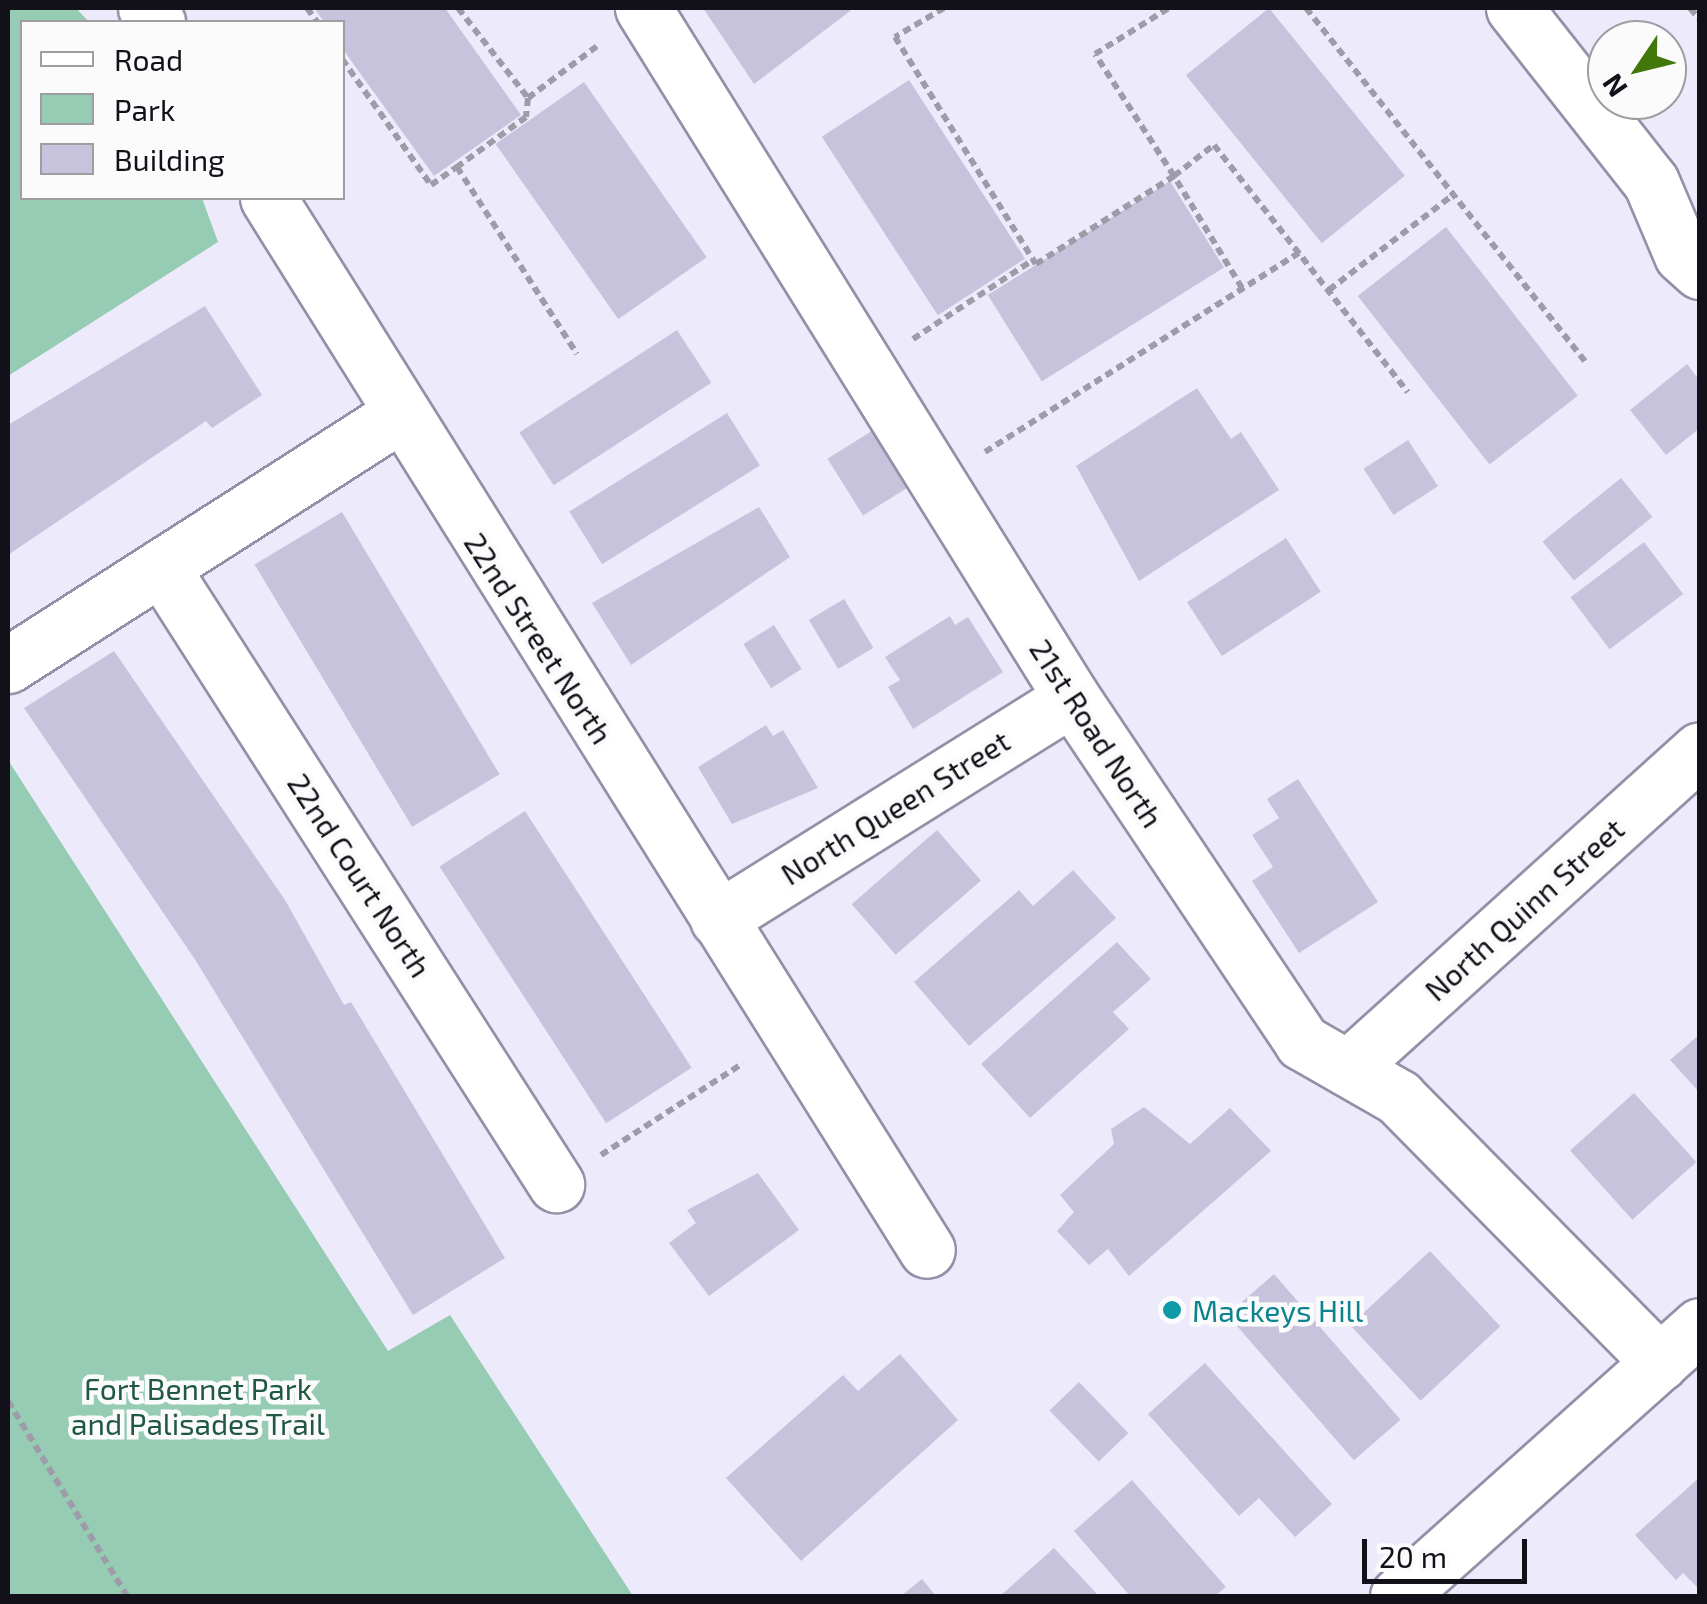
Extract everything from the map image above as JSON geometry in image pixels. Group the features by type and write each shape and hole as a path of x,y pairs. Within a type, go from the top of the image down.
{"street":[{"path":"1514,8 1675,191 1682,255 1700,271"},
{"name":"21st Road North","path":"631,19 1072,698 1302,1042 1398,1097 1660,1363"},
{"name":"22nd Street North","path":"269,200 397,416 927,1250"},
{"path":"8,665 397,416"},
{"name":"22nd Court North","path":"161,567 556,1184"},
{"name":"North Queen Street","path":"718,919 1072,698"},
{"name":"North Quinn Street","path":"1348,1068 1700,750"},
{"path":"1398,1596 1700,1326"}],"path":[{"path":"345,64 432,185 526,117 528,98 458,8"},
{"path":"944,8 895,37 1034,260"},
{"path":"1169,8 1096,54 1242,288"},
{"path":"1306,8 1585,361"},
{"path":"1690,8 1700,20"},
{"path":"528,98 631,19"},
{"path":"909,343 1034,260 1174,176 1214,145 1408,392"},
{"path":"457,167 577,354"},
{"path":"1329,290 1454,194"},
{"path":"980,455 1299,252"},
{"path":"556,1184 743,1064"},
{"path":"8,1401 128,1596"}],"green space":[{"path":"8,8 76,8 87,20 20,20 20,200 203,200 218,242 8,376"},
{"name":"Fort Bennet Park and Palisades Trail","path":"8,760 388,1351 450,1315 633,1596 8,1596"}],"building":[{"path":"314,8 445,8 521,115 434,176 345,52 345,20 323,20"},
{"path":"703,8 854,8 754,84"},
{"path":"1269,8 1405,176 1322,243 1186,75"},
{"path":"909,80 1025,259 938,315 822,137"},
{"path":"584,82 707,257 618,319 496,144"},
{"path":"1170,181 1224,268 1042,381 988,295"},
{"path":"1446,227 1578,396 1489,465 1358,296"},
{"path":"205,306 262,395 212,428 206,421 8,555 8,425"},
{"path":"677,330 711,383 554,485 519,432"},
{"path":"1687,364 1700,381 1700,428 1666,455 1630,410"},
{"path":"1197,388 1231,439 1241,432 1279,490 1139,581 1076,466"},
{"path":"727,413 760,466 602,564 569,512"},
{"path":"875,429 911,486 863,515 828,459"},
{"path":"1408,440 1438,486 1394,515 1364,469"},
{"path":"1621,478 1652,517 1574,580 1543,542"},
{"path":"759,507 790,557 631,665 592,603"},
{"path":"342,512 500,774 412,827 255,565"},
{"path":"1286,538 1321,592 1222,656 1187,602"},
{"path":"1644,542 1683,594 1610,649 1571,597"},
{"path":"844,599 873,648 838,669 809,620"},
{"path":"950,616 955,625 968,617 1003,672 913,729 888,687 900,680 885,657"},
{"path":"774,625 802,669 771,688 743,644"},
{"path":"114,651 285,900 344,1005 351,1002 505,1258 413,1315 194,958 24,708"},
{"path":"766,725 773,736 783,730 818,788 732,824 698,767"},
{"path":"1298,779 1378,902 1299,953 1252,881 1273,867 1252,835 1279,818 1267,799"},
{"path":"525,811 692,1068 606,1123 439,867"},
{"path":"937,830 981,881 896,955 852,904"},
{"path":"1073,870 1116,918 969,1046 914,982 1019,890 1033,906"},
{"path":"1117,942 1151,979 1113,1012 1129,1029 1030,1118 981,1064"},
{"path":"1700,1034 1700,1093 1670,1060"},
{"path":"1634,1093 1696,1162 1632,1220 1570,1151"},
{"path":"1144,1107 1190,1144 1230,1108 1271,1151 1129,1276 1108,1249 1089,1265 1057,1231 1074,1212 1060,1195 1114,1144 1111,1129"},
{"path":"758,1173 799,1230 709,1296 669,1243 696,1223 687,1210"},
{"path":"1430,1251 1500,1326 1421,1401 1350,1325"},
{"path":"1274,1274 1401,1420 1354,1460 1227,1315"},
{"path":"900,1354 958,1420 801,1561 726,1478 843,1375 858,1391"},
{"path":"1205,1363 1332,1504 1295,1537 1259,1498 1239,1516 1148,1414"},
{"path":"1079,1382 1128,1433 1099,1462 1050,1410"},
{"path":"1700,1477 1700,1590 1683,1573 1676,1580 1635,1535"},
{"path":"1132,1480 1226,1587 1215,1596 1130,1596 1074,1531"},
{"path":"1054,1548 1099,1596 1000,1596"},
{"path":"922,1579 936,1596 901,1596"}],"place":[{"name":"Mackeys Hill","path":"1172,1310"}]}
